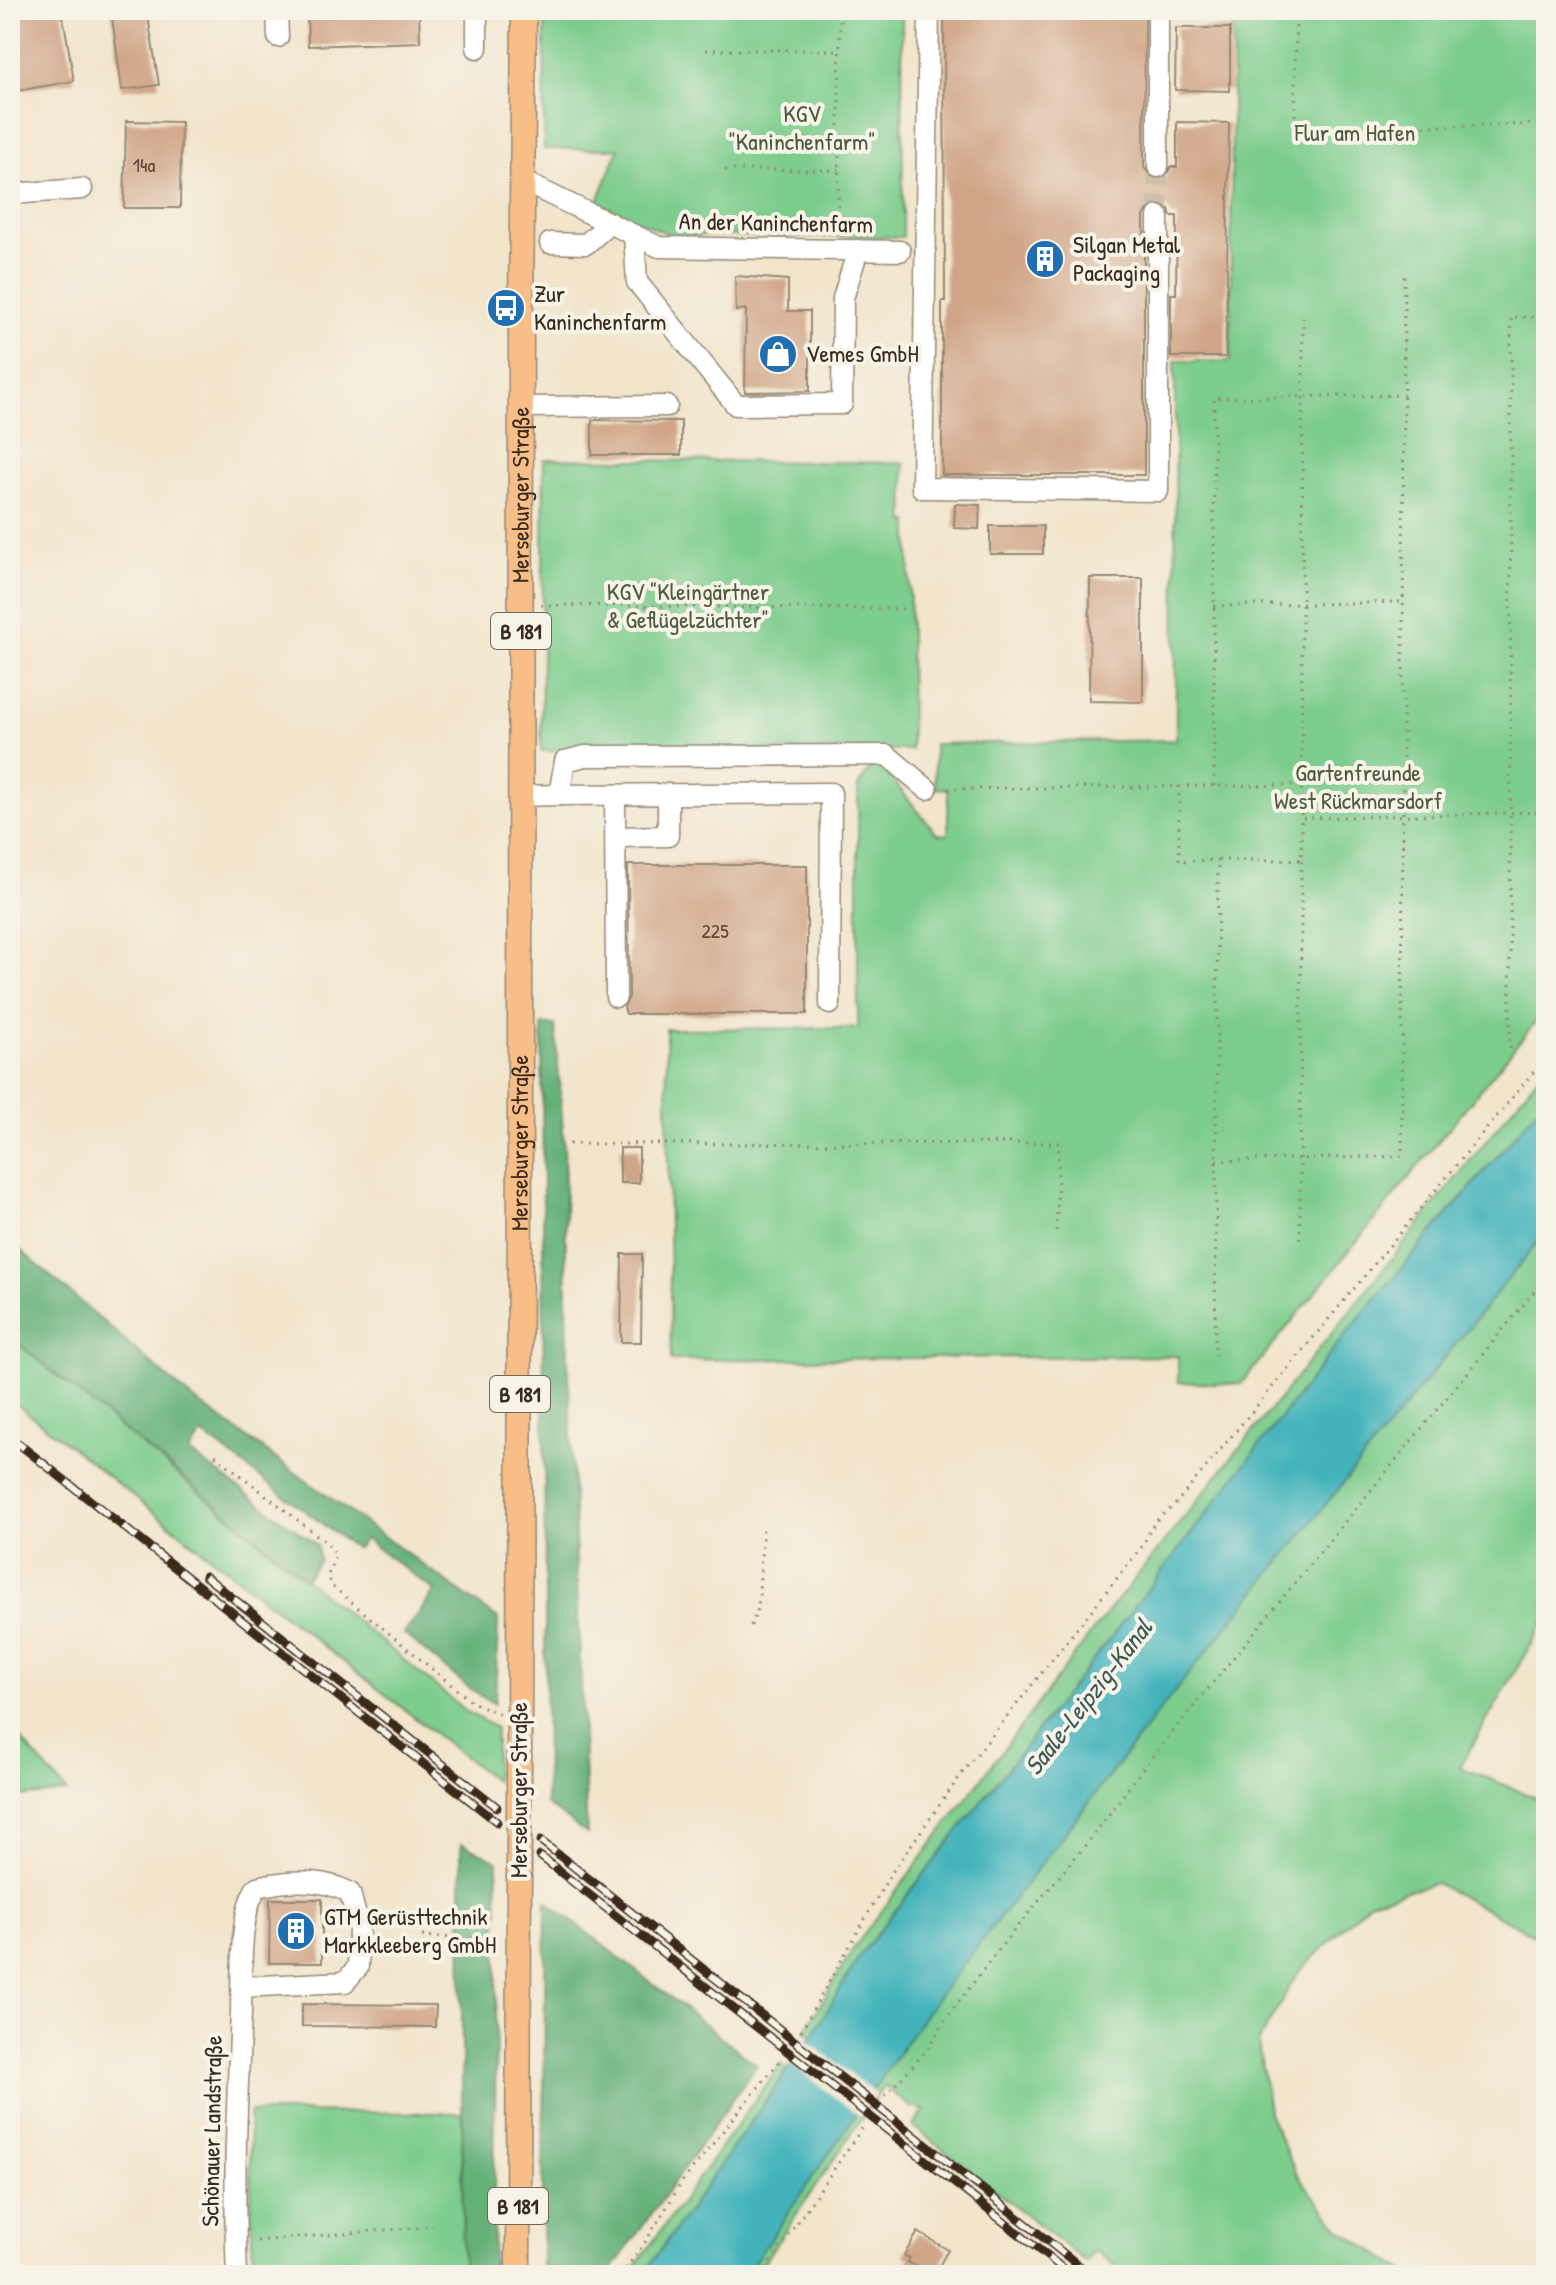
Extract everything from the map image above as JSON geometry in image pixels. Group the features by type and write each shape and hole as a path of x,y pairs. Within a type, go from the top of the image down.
{"main road":[{"name":"Merseburger Straße","path":"518,2275 524,10"}],"street":[{"path":"277,10 278,37"},
{"path":"477,10 477,48"},
{"path":"929,10 922,488 1158,491 1158,216"},
{"path":"1158,10 1158,167"},
{"name":"An der Kaninchenfarm","path":"522,181 659,247 900,251"},
{"path":"10,194 82,189"},
{"path":"550,243 586,244 610,223"},
{"path":"634,235 637,282 736,405 842,404 843,298 848,250"},
{"path":"521,407 667,406"},
{"path":"559,795 565,761 585,756 887,755 927,789"},
{"path":"521,796 831,793 830,1004"},
{"path":"616,837 668,836 668,794"},
{"path":"615,795 616,997"},
{"name":"Schönauer Landstraße","path":"237,2275 237,2112 242,1987 250,1898 257,1887 276,1883 333,1884 350,1893 359,1927 358,1967 345,1982 242,1987"}],"path":[{"path":"840,10 840,170 848,250"},
{"path":"1296,10 1295,129 1546,124"},
{"path":"706,50 840,50"},
{"path":"725,170 840,170"},
{"path":"1216,1161 1402,1156 1404,271"},
{"path":"1510,1049 1511,317 1546,317"},
{"path":"1300,1239 1303,318"},
{"path":"1214,786 1214,398 1404,395"},
{"path":"1214,606 1403,602"},
{"path":"521,605 903,609"},
{"path":"927,789 1303,785"},
{"path":"1179,786 1179,861 1302,860"},
{"path":"1303,818 1546,812"},
{"path":"1215,1355 1218,860"},
{"path":"801,2031 890,1875 963,1772 1144,1544 1150,1529 1183,1496 1546,1057"},
{"path":"569,1144 1059,1143 1056,1237"},
{"path":"885,2096 925,2052 988,1963 1093,1836 1143,1768 1546,1277"},
{"path":"215,1455 328,1544 336,1555 328,1575 332,1586 472,1702 495,1714 519,1718"},
{"path":"751,1626 758,1608 763,1528"},
{"path":"422,1936 501,1941"},
{"path":"621,2275 682,2182 782,2058"},
{"path":"761,2275 863,2127"},
{"path":"236,2243 433,2226"}],"green space":[{"name":"KGV \"Kaninchenfarm\"","path":"545,10 902,10 903,237 671,235 597,203 619,149 544,149"},
{"name":"Gartenfreunde West Rückmarsdorf","path":"1233,10 1546,10 1546,1009 1241,1384 1178,1382 1178,1356 671,1360 666,1029 858,1028 858,786 876,760 937,834 948,835 948,789 935,788 934,744 1176,740 1175,361 1230,361"},
{"name":"KGV \"Kleingärtner & Geflügelzüchter\"","path":"544,459 904,463 905,522 909,522 911,750 541,751"},
{"path":"542,1025 555,1025 564,1143 568,1361 587,1834 546,1804"},
{"path":"1546,1066 1546,1099 1344,1336 861,1954 812,2036 805,2031 853,1949 1092,1632"},
{"path":"1546,1232 1546,1618 1460,1767 1546,1802 1546,1941 1435,1883 1370,1901 1297,1974 1258,2042 1270,2117 1296,2173 1340,2229 1411,2275 1127,2275 1094,2250 1086,2262 913,2126 925,2110 911,2107 884,2086 755,2275 745,2275 931,2006 1170,1697"},
{"path":"10,1241 189,1396 498,1619 495,1704 474,1692 404,1634 435,1591 365,1539 356,1549 202,1434 189,1452 317,1545 319,1561 306,1578 10,1337"},
{"path":"10,1337 467,1712 496,1728 495,1781 10,1399"},
{"path":"10,1727 67,1792 10,1798"},
{"path":"461,1843 498,1861 493,2275 463,2275"},
{"path":"546,1901 757,2065 608,2275 542,2275"},
{"path":"781,2064 788,2069 643,2275 629,2275"},
{"path":"249,2112 462,2113 463,2275 253,2275"}],"water":[{"name":"Saale-Leipzig-Kanal","path":"1546,1099 1546,1232 1170,1697 931,2006 745,2275 643,2275 812,2036 861,1954 1344,1336"}],"pier":[{"path":"805,2039 876,2094 860,2117 789,2062"}],"building":[{"path":"62,10 74,81 10,92 10,13"},
{"path":"111,10 147,10 159,85 122,90"},
{"path":"307,10 419,10 420,42 308,46"},
{"name":"Silgan Metal Packaging","path":"944,10 1145,10 1144,167 1152,179 1164,179 1171,167 1177,167 1177,122 1229,123 1226,357 1171,357 1171,294 1176,294 1177,216 1171,216 1169,209 1159,203 1151,205 1144,216 1144,475 942,475"},
{"path":"1176,28 1230,28 1230,91 1175,90"},
{"path":"126,121 181,122 180,208 124,208"},
{"name":"Vemes GmbH","path":"735,276 788,280 788,311 810,311 810,391 745,392 746,309 736,311"},
{"path":"592,420 681,421 681,455 592,455"},
{"path":"955,504 980,505 979,529 954,528"},
{"path":"990,526 1043,526 1043,554 990,554"},
{"path":"1090,578 1143,578 1143,702 1089,701"},
{"path":"628,865 807,865 807,1014 626,1014 624,1007 629,997"},
{"path":"620,1148 639,1148 639,1183 620,1183"},
{"path":"622,1254 642,1254 641,1342 621,1342"},
{"name":"GTM Gerüsttechnik Markkleeberg GmbH","path":"270,1899 322,1899 322,1963 269,1963"},
{"path":"302,2004 436,2005 435,2027 302,2026"},
{"path":"918,2232 948,2250 934,2275 907,2262 910,2258 904,2255"}],"tunnel":[{"path":"1158,167 1158,216"}],"railway":[{"path":"10,1437 497,1822"},
{"path":"205,1576 497,1807"},
{"path":"541,1841 1091,2275"},
{"path":"540,1856 1071,2275"}],"place":[{"name":"Silgan Metal Packaging","path":"1045,259"},
{"name":"Zur Kaninchenfarm","path":"506,308"},
{"name":"Vemes GmbH","path":"778,354"},
{"name":"GTM Gerüsttechnik Markkleeberg GmbH","path":"296,1931"}],"park label":[{"name":"Flur am Hafen","path":"1355,133"}]}
